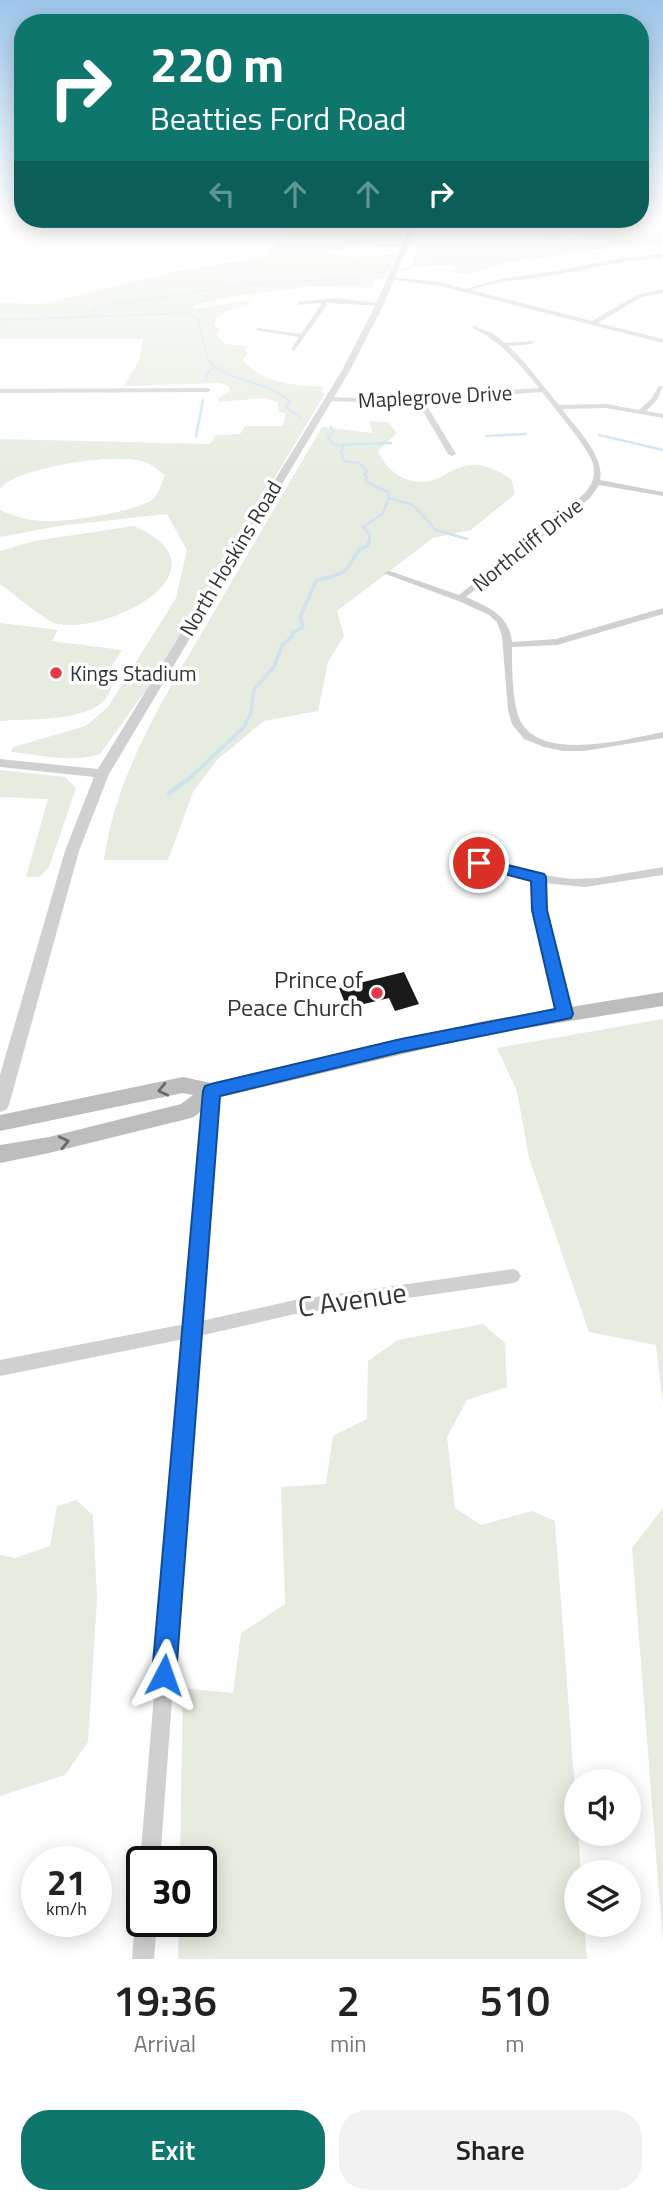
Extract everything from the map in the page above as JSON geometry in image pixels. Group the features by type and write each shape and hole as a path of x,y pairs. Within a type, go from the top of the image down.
{"main road":[{"path":"0,1123 183,1086 211,1091 401,1045 565,1014 663,999"},
{"path":"0,1154 49,1145 187,1111 211,1091"}],"street":[{"path":"294,349 322,306"},
{"name":"North Hoskins Road","path":"0,1105 72,851 102,774 328,399 379,306"},
{"path":"530,306 663,341"},
{"path":"593,323 621,306"},
{"name":"Northcliff Drive","path":"458,599 587,496 597,482 595,458 556,407 503,345 489,332 475,327"},
{"path":"258,330 303,336"},
{"path":"503,345 532,342"},
{"path":"642,411 654,400 661,387"},
{"path":"0,391 208,390"},
{"name":"Maplegrove Drive","path":"328,399 378,402 542,390"},
{"path":"420,400 452,454"},
{"path":"556,407 598,405 663,416"},
{"path":"597,482 663,495"},
{"path":"387,573 495,615 505,628 516,722 534,740 554,747 579,748 663,735"},
{"path":"506,645 557,642 663,611"},
{"path":"0,763 102,774"},
{"path":"479,863 562,882 592,882 663,870"},
{"path":"538,877 540,910 565,1014"},
{"path":"151,1846 211,1091"},
{"name":"C Avenue","path":"0,1368 192,1331 295,1307 513,1276"},
{"path":"143,1959 145,1937"}],"shaded area":[{"path":"0,306 195,306 195,309 245,306 226,311 216,318 214,326 219,328 217,336 225,344 248,346 243,360 270,379 324,387 321,391 325,394 153,680 100,754 89,757 67,758 11,752 13,747 86,726 108,707 176,598 187,550 167,514 59,526 0,537 0,510 42,521 117,512 153,499 165,475 149,464 134,460 93,460 25,474 9,481 0,489 0,439 210,444 216,435 240,434 245,426 283,426 286,413 278,412 278,403 266,398 218,402 220,397 230,391 229,386 219,383 124,386 140,359 143,339 0,339"},
{"path":"369,421 388,422 397,433 378,451 392,471 405,479 430,481 465,466 482,466 511,479 515,494 471,530 433,538 337,611 344,636 328,662 318,711 264,721 217,760 193,792 168,860 104,860 119,796 161,704 322,427 373,433"},
{"path":"134,526 161,543 171,561 168,579 153,595 132,609 106,619 80,624 57,624 0,584 0,551 34,541"},
{"name":"Kings Stadium","path":"0,623 58,630 52,641 122,650 111,667 112,686 104,700 91,709 74,715 0,721"},
{"path":"0,770 65,777 76,788 49,867 39,877 26,877 48,799 0,797"},
{"path":"663,1019 663,1405 656,1345 589,1332 529,1158 517,1091 497,1048"},
{"path":"483,1324 505,1343 507,1387 467,1400 447,1437 455,1508 481,1525 532,1511 555,1521 573,1769 564,1769 564,1846 579,1846 580,1860 564,1860 564,1937 585,1937 587,1959 178,1959 179,1937 217,1937 217,1846 180,1846 183,1688 233,1693 241,1633 285,1604 281,1487 326,1484 333,1436 367,1419 368,1361 398,1340"},
{"path":"76,1500 93,1515 97,1599 88,1742 65,1775 0,1796 0,1555 15,1558 50,1546 57,1506"},
{"path":"663,1508 663,1944 632,1548"}],"building":[{"name":"Prince of Peace Church","path":"404,972 419,1004 395,1011 389,998 347,1008 339,988"}],"waterway":[{"path":"92,314 95,308 100,306"},
{"path":"0,320 188,313 197,318 208,359"},
{"path":"208,359 215,366"},
{"path":"206,380 207,373 215,366"},
{"path":"215,366 225,373 280,394 290,402 286,407 301,418"},
{"path":"196,436 203,400"},
{"path":"331,427 333,432 328,438 335,445 391,443"},
{"path":"486,436 526,434"},
{"path":"599,435 663,450"},
{"path":"344,446 341,452 344,461 359,463 367,471 364,474 367,477 365,481 388,492 389,498"},
{"path":"369,543 370,535 363,527 382,514 389,498"},
{"path":"389,498 413,505 436,530 467,539"},
{"path":"190,778 243,728 251,713 254,689 274,667 282,645 292,637 292,633 303,627 300,617 316,581 344,571 359,550 368,546 369,541"},
{"path":"169,793 193,776"}],"place":[{"name":"Kings Stadium","path":"56,673"},
{"name":"Prince of Peace Church","path":"377,993"}],"route":[{"path":"164,1675 211,1091 401,1045 565,1014 540,910 538,877 479,863"}]}
